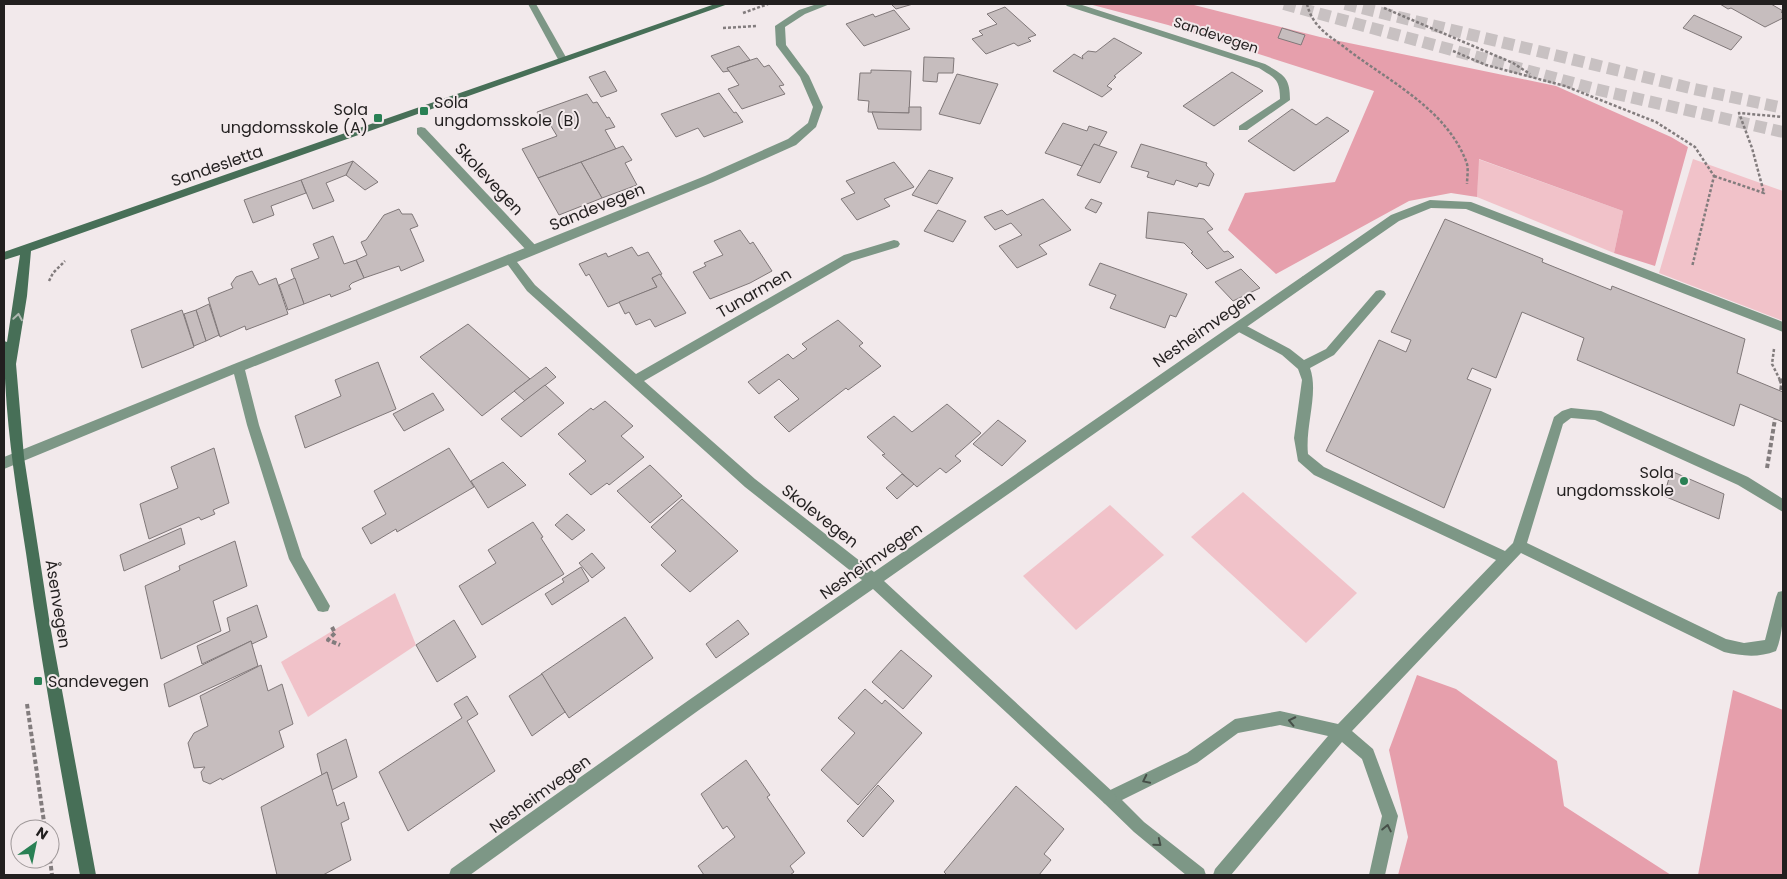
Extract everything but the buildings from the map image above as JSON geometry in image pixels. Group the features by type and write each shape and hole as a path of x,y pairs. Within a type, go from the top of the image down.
{"street":[{"path":"532,4 562,59"},
{"name":"Sandesletta","path":"4,256 723,4"},
{"path":"780,26 802,12 825,4"},
{"name":"Sandevegen","path":"1070,4 1231,55 1262,66 1281,78 1285,86 1284,100 1244,128"},
{"name":"Sandevegen","path":"4,463 238,366 510,260 709,179 792,142 812,125 818,107 804,76 781,45 780,26"},
{"name":"Skolevegen","path":"421,131 533,250"},
{"name":"Nesheimvegen","path":"457,875 694,705 1395,218 1430,204 1467,205 1780,326"},
{"name":"Tunarmen","path":"635,380 848,258 894,244"},
{"name":"Åsenvegen","path":"10,365 21,296 26,248"},
{"name":"Skolevegen","path":"510,260 531,288 750,483 874,581 1139,827 1198,875"},
{"path":"1303,366 1330,352 1380,294"},
{"path":"1240,327 1286,352 1303,366 1308,380 1300,438 1302,457 1318,471 1507,558"},
{"name":"Åsenvegen","path":"4,346 10,365 18,457 43,625 88,875"},
{"path":"238,366 253,425 296,559 322,606"},
{"path":"1222,875 1341,732 1519,546 1558,421 1564,415 1574,412 1597,415 1743,481 1783,506"},
{"path":"1519,546 1724,645 1744,650 1771,646 1783,597"},
{"path":"1109,798 1192,758 1235,726 1280,718 1341,732 1368,754 1390,816 1377,875"}],"path":[{"path":"1307,4 1310,16 1319,28 1363,62 1414,96 1450,132 1467,163 1467,205"},
{"path":"1384,8 1513,63 1532,76"},
{"path":"717,30 724,27 780,26"},
{"path":"1453,51 1486,65 1564,86 1656,122 1695,147 1714,176 1764,193 1752,148 1739,114 1783,117"},
{"path":"1687,290 1714,176"},
{"path":"1780,326 1772,364 1782,384 1781,391"},
{"path":"1767,467 1775,419"},
{"path":"27,704 44,819"}],"shaded area":[{"path":"1089,4 1190,4 1320,37 1556,86 1671,137 1688,147 1655,266 1614,253 1623,211 1479,159 1477,197 1451,193 1409,201 1276,274 1228,230 1245,193 1335,182 1374,91 1168,25"},
{"path":"1478,159 1623,211 1614,253 1477,197"},
{"path":"1693,159 1783,191 1783,321 1659,273"},
{"path":"1243,492 1357,593 1306,643 1191,537"},
{"path":"1110,505 1164,555 1076,630 1023,576"},
{"path":"395,593 416,645 308,717 281,662"},
{"path":"1417,675 1456,689 1557,761 1564,806 1671,875 1398,875 1408,837 1389,750"},
{"path":"1733,690 1783,710 1783,875 1698,875"}],"tunnel":[{"path":"1284,4 1595,89 1783,132"},
{"path":"1345,4 1694,89 1783,108"}],"place":[{"name":"Sola ungdomsskole (B)","path":"424,111"},
{"name":"Sola ungdomsskole (A)","path":"378,118"},
{"name":"Sola ungdomsskole","path":"1684,481"},
{"name":"Sandevegen","path":"38,681"}]}
